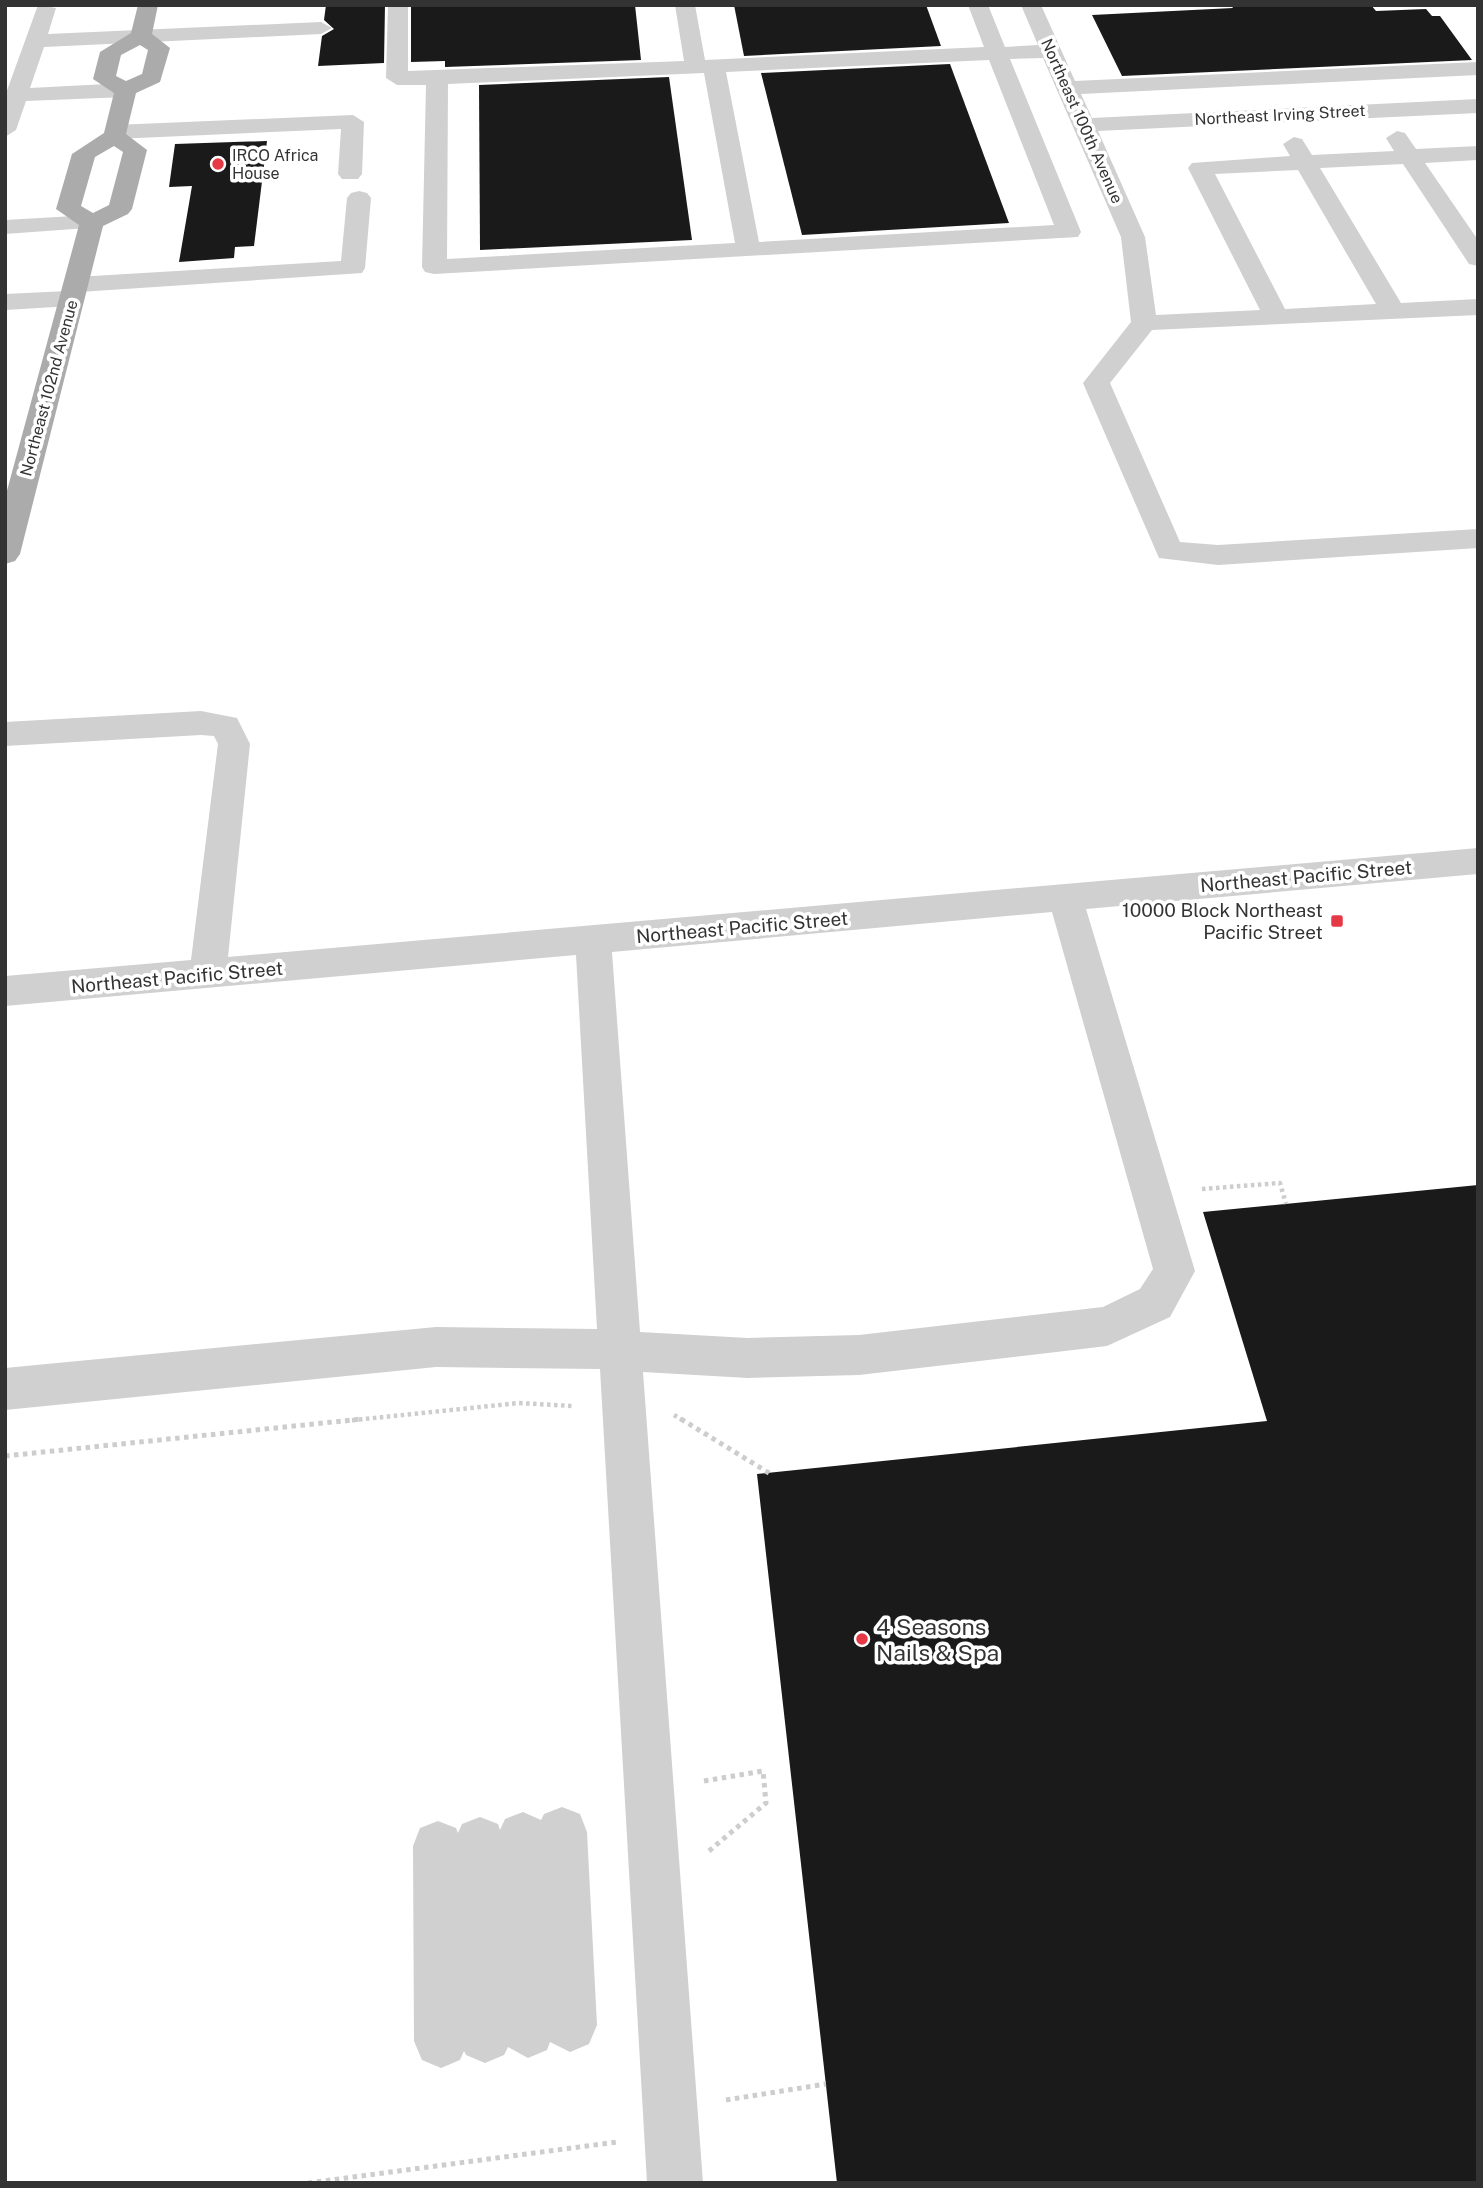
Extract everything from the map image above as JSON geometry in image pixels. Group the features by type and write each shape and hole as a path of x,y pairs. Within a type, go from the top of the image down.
{"main road":[{"path":"127,90 104,79 111,52 141,36 148,5"},
{"path":"115,134 135,150 120,209 92,222 68,209 84,154 115,134 127,90 152,77 159,48 141,36"},
{"name":"Northeast 102nd Avenue","path":"5,554 92,222"}],"street":[{"path":"398,5 397,78 1051,51"},
{"path":"685,5 705,66 748,249"},
{"path":"437,78 434,267 1069,232 978,5"},
{"name":"Northeast 100th Avenue","path":"1031,5 1133,237 1144,323"},
{"path":"5,130 46,8"},
{"path":"35,41 321,28"},
{"path":"1067,88 1478,68"},
{"path":"17,95 127,90"},
{"name":"Northeast Irving Street","path":"1083,125 1478,106"},
{"path":"1379,111 1478,259"},
{"path":"1278,116 1393,311"},
{"path":"115,134 354,122 350,174"},
{"path":"1276,316 1200,168 1478,153"},
{"path":"5,302 74,291 353,268 359,198"},
{"path":"5,227 92,222"},
{"path":"1478,307 1144,323 1096,383 1168,551 1218,555 1478,538"},
{"path":"5,734 201,723 226,726 234,744 208,974"},
{"name":"Northeast Pacific Street","path":"5,991 1478,861"},
{"path":"5,1389 436,1347 569,1347 748,1358 859,1355 1107,1326 1155,1303 1174,1271 1065,897"},
{"path":"593,940 675,2183"},
{"path":"501,1839 506,2033 501,1839"}],"path":[{"path":"1199,1181 1203,1191 1280,1183 1286,1204"},
{"path":"5,1456 519,1403 669,1412 769,1473"},
{"path":"704,1781 763,1771 766,1803"},
{"path":"308,2183 621,2141 724,2100 826,2084"}],"building":[{"path":"326,5 385,5 384,63 318,66 322,36 334,29 324,20"},
{"path":"411,5 635,5 641,60 445,67 445,61 411,62"},
{"path":"734,5 926,5 941,46 744,56"},
{"path":"1231,5 1371,5 1376,11 1426,9 1432,16 1440,16 1472,60 1122,76 1092,15 1233,8"},
{"path":"950,64 1009,223 802,235 761,73"},
{"path":"669,77 692,240 480,250 479,85"},
{"path":"267,141 254,246 235,247 234,258 179,262 192,186 169,187 175,144"},
{"path":"1478,1185 1478,2183 837,2183 757,1474 1267,1421 1203,1212"}],"place":[{"name":"IRCO Africa House","path":"218,164"},
{"name":"10000 Block Northeast Pacific Street","path":"1337,921"},
{"name":"4 Seasons Nails & Spa","path":"862,1639"}]}
